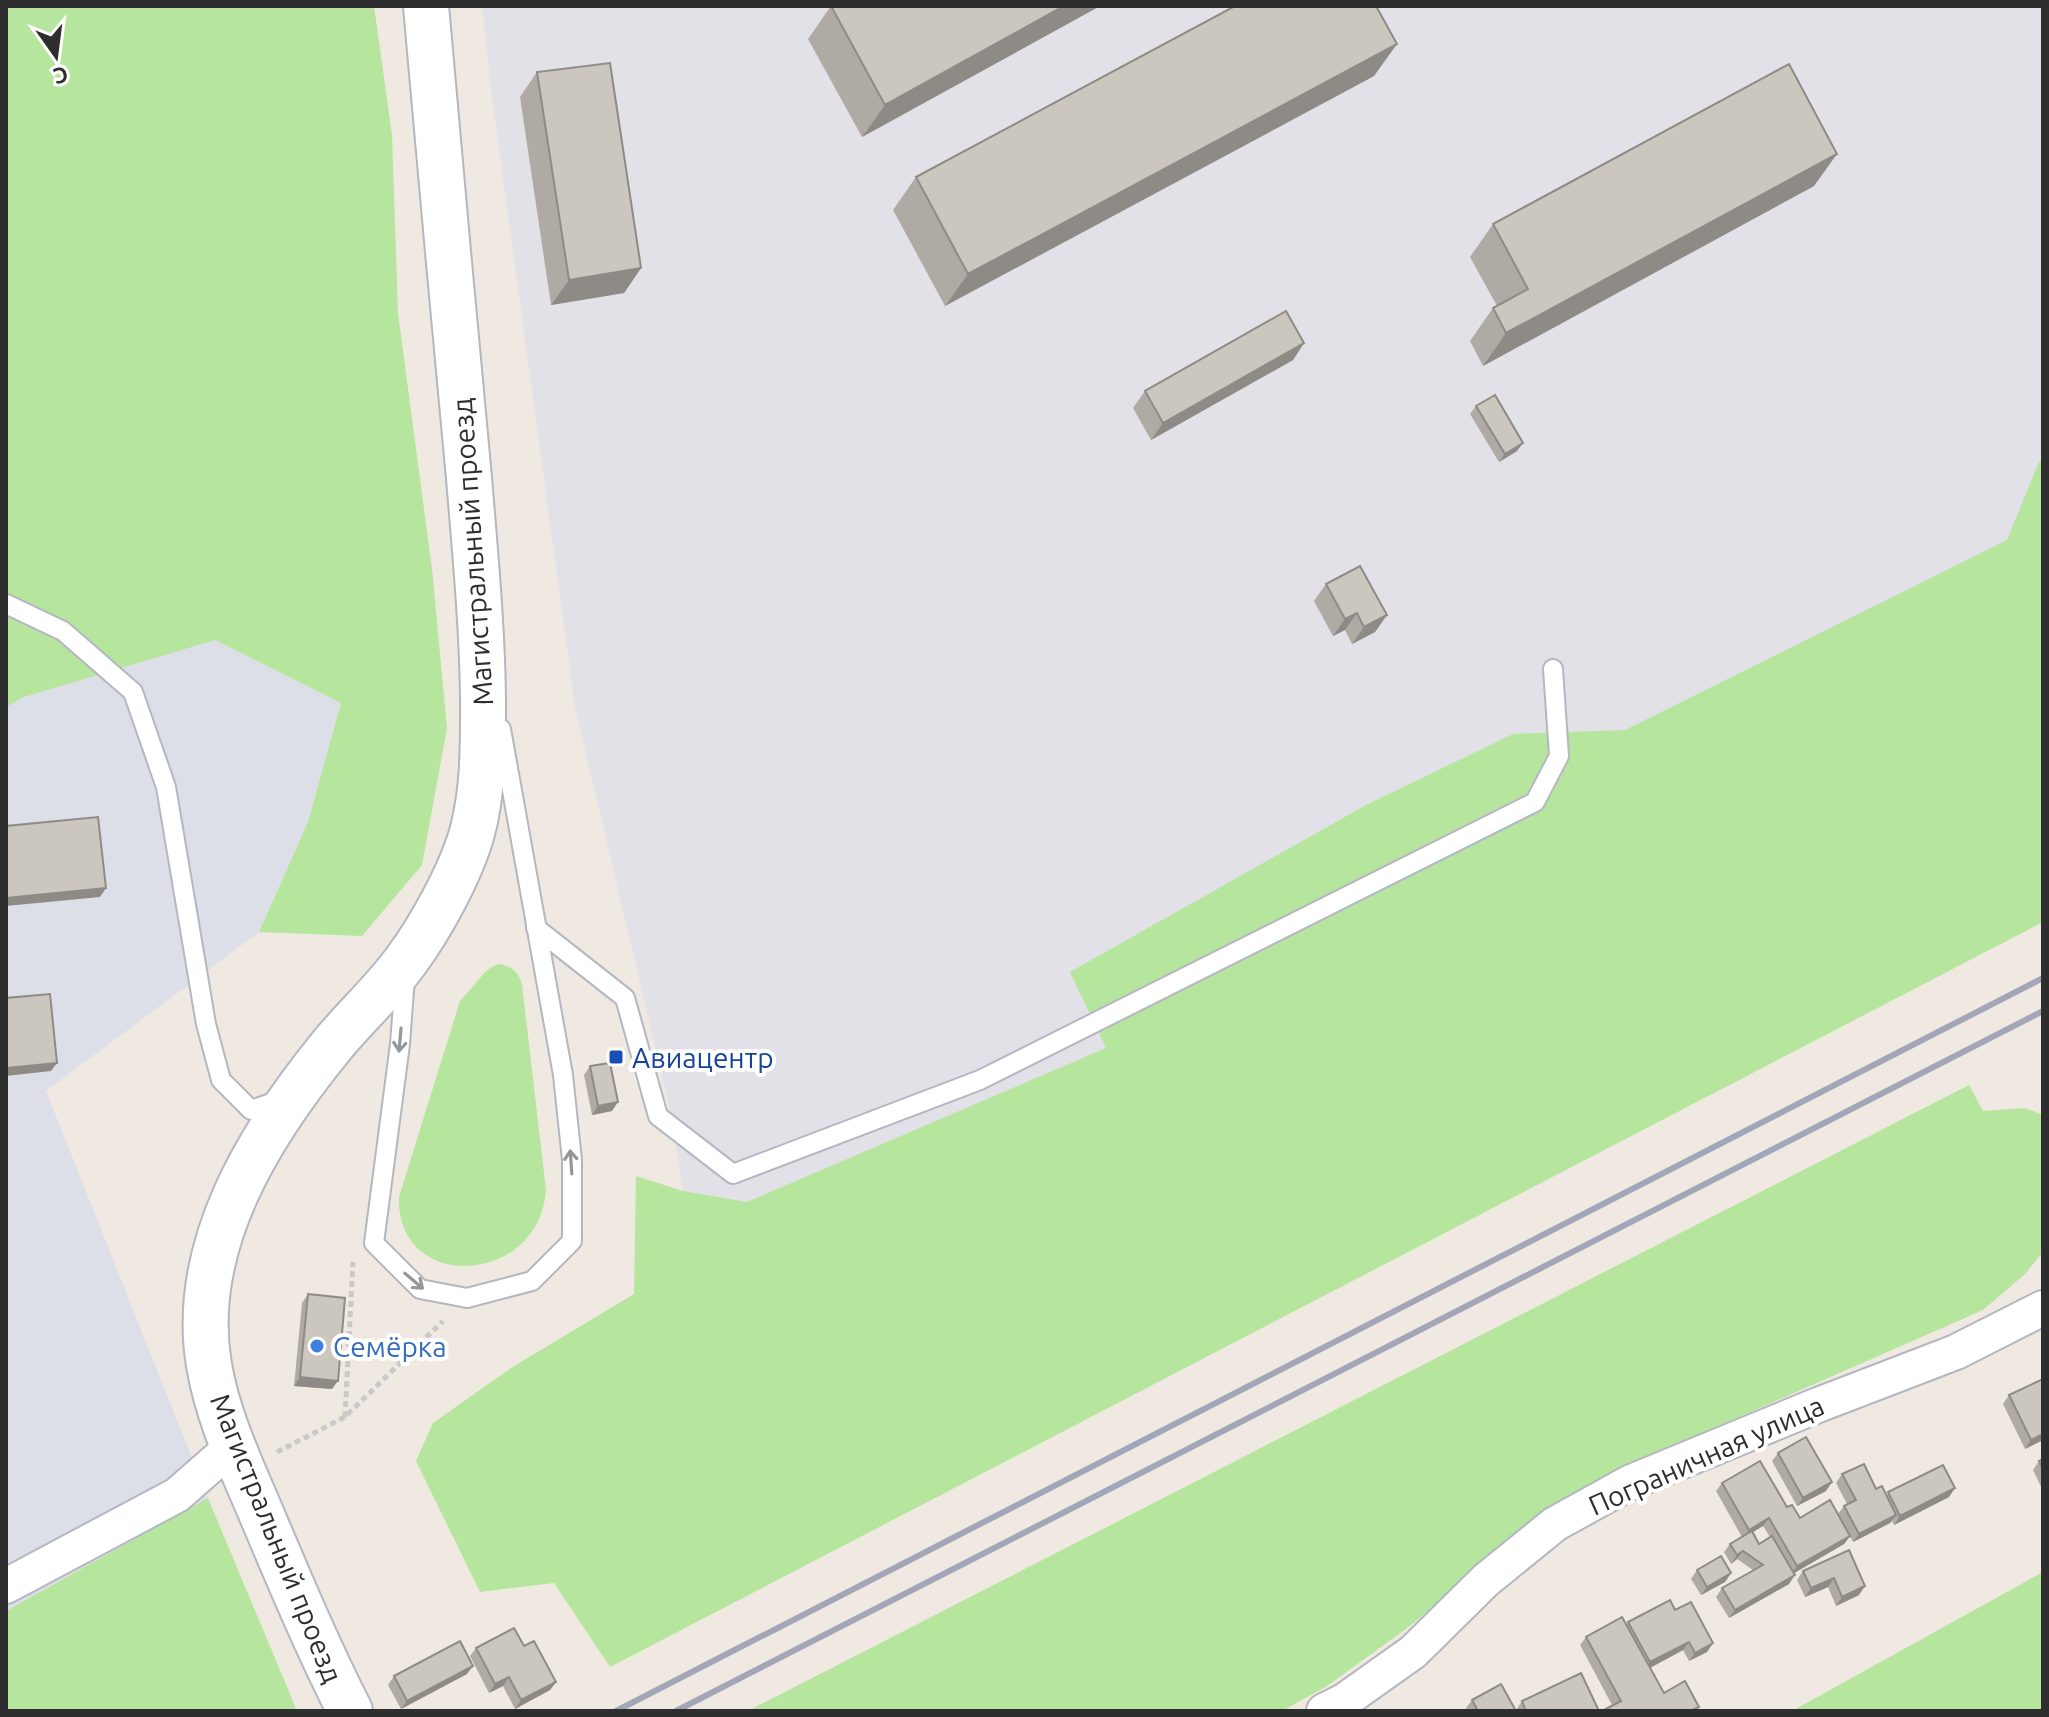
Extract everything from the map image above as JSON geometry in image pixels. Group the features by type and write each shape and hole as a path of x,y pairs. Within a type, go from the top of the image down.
{"main road":[{"name":"Магистральный проезд","path":"350,1711 320,1652 218,1407 204,1322 208,1279 236,1193 274,1122 333,1044 405,962 441,905 471,835 483,768 482,622 426,6"}],"street":[{"name":"Пограничная улица","path":"1324,1711 1344,1701 1413,1652 1486,1580 1555,1524 1629,1483 1956,1352 2043,1308"},
{"path":"6,1586 177,1495 238,1457"}],"lane":[{"path":"6,604 63,631 133,692 166,787 206,1024 221,1080 251,1110 293,1096"},
{"path":"405,962 400,1044 374,1243 420,1289 467,1298 532,1281 572,1241 572,1160 563,1075 482,622"},
{"path":"536,928 625,998 658,1116 733,1174 980,1080 1535,802 1559,756 1553,669"}],"path":[{"path":"345,1417 354,1251"},
{"path":"238,1457 345,1417 467,1298"}],"shaded area":[{"path":"6,6 215,640 341,703 308,822 259,932 46,1091 208,1498 6,1611"},
{"path":"482,6 2043,6 2043,921 748,1594 670,1110 575,707"}],"green space":[{"path":"6,6 374,6 392,135 398,313 432,569 447,728 422,865 362,936 259,932 308,822 341,703 215,640 24,697 6,707"},
{"path":"2043,460 2043,922 610,1667 554,1583 480,1592 416,1461 433,1423 511,1368 634,1294 636,1176 683,1191 747,1202 1106,1048 1070,972 1366,805 1513,734 1625,730 2007,540 2039,462"},
{"path":"498,964 513,970 522,984 546,1190 538,1222 520,1245 496,1260 469,1266 442,1263 420,1250 404,1228 399,1197 460,1001 487,970"},
{"path":"1969,1085 1983,1111 2025,1108 2043,1115 2043,1252 2025,1274 1983,1310 1603,1477 1512,1541 1406,1629 1327,1686 1282,1711 748,1711"},
{"path":"208,1498 297,1711 6,1711 6,1611"},
{"path":"2043,1572 2043,1711 1792,1711"}],"building":[{"path":"831,6 1064,6 885,105"},
{"path":"1235,6 1376,6 1397,44 968,274 916,177"},
{"path":"610,63 641,268 569,280 537,72"},
{"path":"1789,64 1837,154 1506,333 1493,308 1528,289 1493,224"},
{"path":"1286,311 1304,343 1163,423 1145,391"},
{"path":"1495,395 1523,443 1505,454 1476,406"},
{"path":"1360,566 1387,615 1364,627 1357,613 1345,619 1326,584"},
{"path":"98,817 106,888 6,898 6,826"},
{"path":"50,994 57,1063 6,1068 6,998"},
{"path":"610,1063 618,1102 598,1106 590,1066"},
{"name":"Семёрка","path":"308,1294 345,1298 338,1381 300,1377"},
{"path":"2043,1379 2043,1434 2031,1440 2009,1395"},
{"path":"1806,1437 1832,1482 1803,1498 1778,1453"},
{"path":"1760,1461 1787,1507 1792,1505 1800,1518 1830,1500 1850,1536 1797,1566 1769,1518 1749,1530 1722,1483"},
{"path":"1864,1464 1876,1489 1882,1486 1896,1515 1859,1534 1844,1506 1856,1500 1842,1474"},
{"path":"1943,1465 1955,1488 1900,1516 1888,1492"},
{"path":"1752,1531 1759,1544 1772,1536 1795,1575 1735,1610 1722,1588 1763,1565 1743,1551 1737,1555 1730,1544"},
{"path":"1849,1550 1865,1586 1842,1597 1834,1578 1811,1588 1803,1571"},
{"path":"1721,1556 1731,1573 1707,1587 1697,1570"},
{"path":"1670,1600 1675,1610 1691,1602 1713,1643 1695,1653 1689,1642 1650,1662 1628,1622"},
{"path":"1622,1617 1664,1693 1685,1681 1699,1707 1691,1711 1602,1711 1621,1701 1586,1637"},
{"path":"514,1628 524,1646 534,1641 556,1682 521,1700 509,1677 495,1684 476,1648"},
{"path":"460,1641 473,1666 407,1701 394,1676"},
{"path":"1581,1673 1599,1711 1526,1711 1522,1701"},
{"path":"1501,1684 1516,1711 1478,1711 1472,1700"}],"railway":[{"path":"616,1711 2043,978"},
{"path":"676,1711 2043,1011"}],"place":[{"name":"Авиацентр","path":"616,1057"},
{"name":"Семёрка","path":"317,1346"}]}
